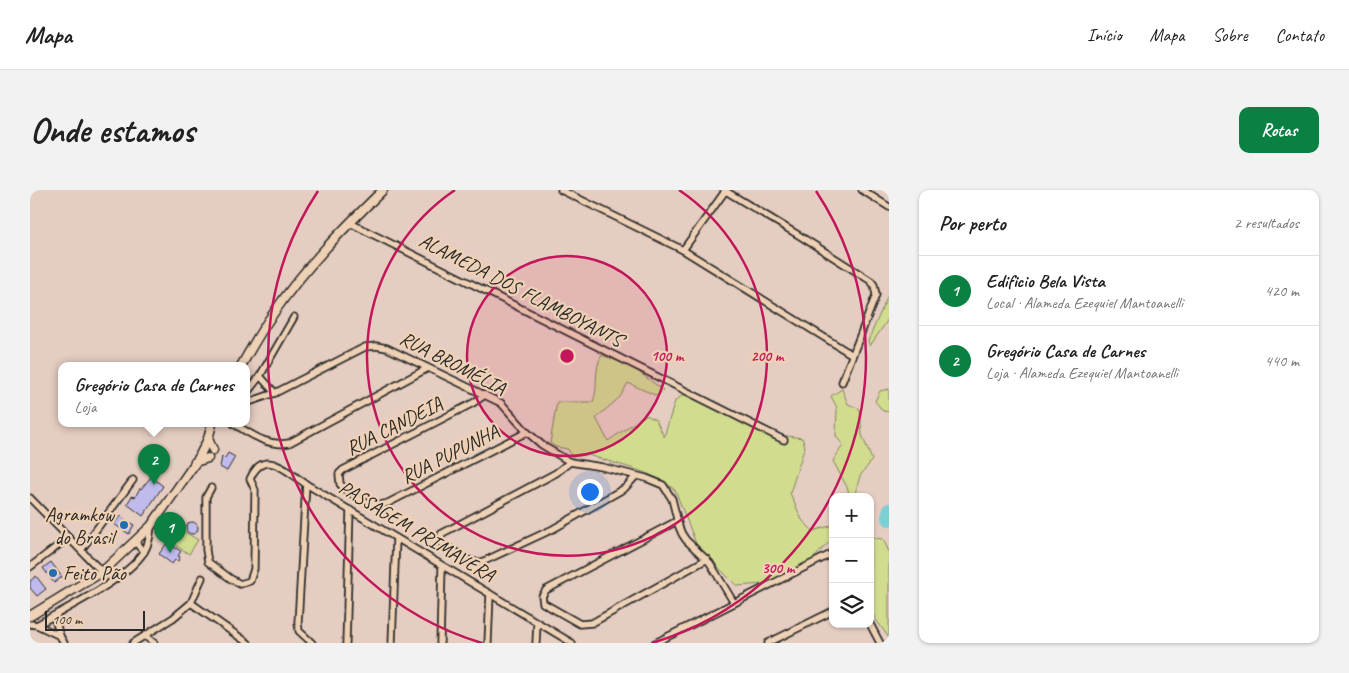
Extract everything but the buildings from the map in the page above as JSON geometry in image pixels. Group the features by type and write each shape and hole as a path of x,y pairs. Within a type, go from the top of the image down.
{"main road":[{"path":"243,362 273,313 301,276 383,190"},
{"path":"30,616 102,572 135,542 150,526 195,462 208,439 211,427"},
{"path":"208,439 213,450"},
{"path":"195,462 208,458"}],"street":[{"path":"561,190 683,250 852,354"},
{"path":"683,250 725,190 871,281 876,295 842,382"},
{"path":"862,190 889,207"},
{"name":"ALAMEDA DOS FLAMBOYANTS","path":"350,223 784,440"},
{"path":"250,389 260,376 294,317"},
{"name":"RUA BROMÉLIA","path":"274,392 365,347 387,348 501,403 527,432 542,445 570,462 602,467 646,478 663,486 672,499 677,521 686,540 706,559 718,575 734,603"},
{"path":"240,427 264,441 274,444 289,443 428,368"},
{"path":"250,401 274,392 260,376"},
{"name":"RUA CANDEIA","path":"388,503 379,506 372,505 346,490 340,484 339,474 343,470 485,395"},
{"name":"RUA PUPUNHA","path":"388,503 527,432"},
{"name":"PASSAGEM PRIMAVERA","path":"211,488 206,497 206,550 208,562 240,584 250,581 254,569 255,490 250,479 258,465 272,462 572,643"},
{"path":"570,462 556,473 441,534 441,543 468,560 480,563 554,529 625,488 636,476"},
{"path":"81,550 133,480"},
{"path":"306,484 298,623 299,631 312,643"},
{"path":"30,498 102,572"},
{"path":"346,643 350,510"},
{"path":"677,521 546,590 542,596 543,603 580,624 592,622 706,559"},
{"path":"33,624 54,616 122,574 144,552 149,538 150,526"},
{"path":"30,567 68,538"},
{"path":"392,643 396,538"},
{"path":"135,542 144,552"},
{"path":"655,643 829,554"},
{"path":"440,643 442,566"},
{"path":"133,643 173,618 191,603 202,578"},
{"path":"488,643 490,594"},
{"path":"191,603 248,643"},
{"path":"768,643 829,613"},
{"path":"54,616 64,643"},
{"path":"536,643 537,623"},
{"path":"33,624 60,636"},
{"path":"872,628 879,643"},
{"path":"145,636 154,643"}],"green space":[{"path":"889,293 889,318 870,346 868,341"},
{"path":"602,355 632,367 663,390 657,396 628,383 620,397 596,418 608,441 646,415 656,420 664,437 675,401 684,394 766,433 802,438 805,446 790,493 802,520 813,531 829,526 829,542 811,561 763,584 737,586 697,546 675,490 662,480 638,470 588,455 572,457 568,449 556,447 550,443 557,402 593,402 599,360"},
{"path":"842,389 848,404 860,409 862,435 872,460 860,476 855,493 848,493 833,461 843,445 836,436 837,408 831,396"},
{"path":"889,389 889,412 883,411 875,401 880,391"},
{"path":"165,520 198,540 189,554 157,533"},
{"path":"874,538 883,539 889,552 889,638 874,617"}],"waterway":[{"path":"889,509 887,516 889,520"}],"place":[{"name":"Gregório Casa de Carnes","path":"154,485"},
{"name":"Agramkow do Brasil","path":"124,525"},
{"name":"Edificio Bela Vista","path":"170,553"},
{"name":"Feito Pão","path":"53,573"}]}
